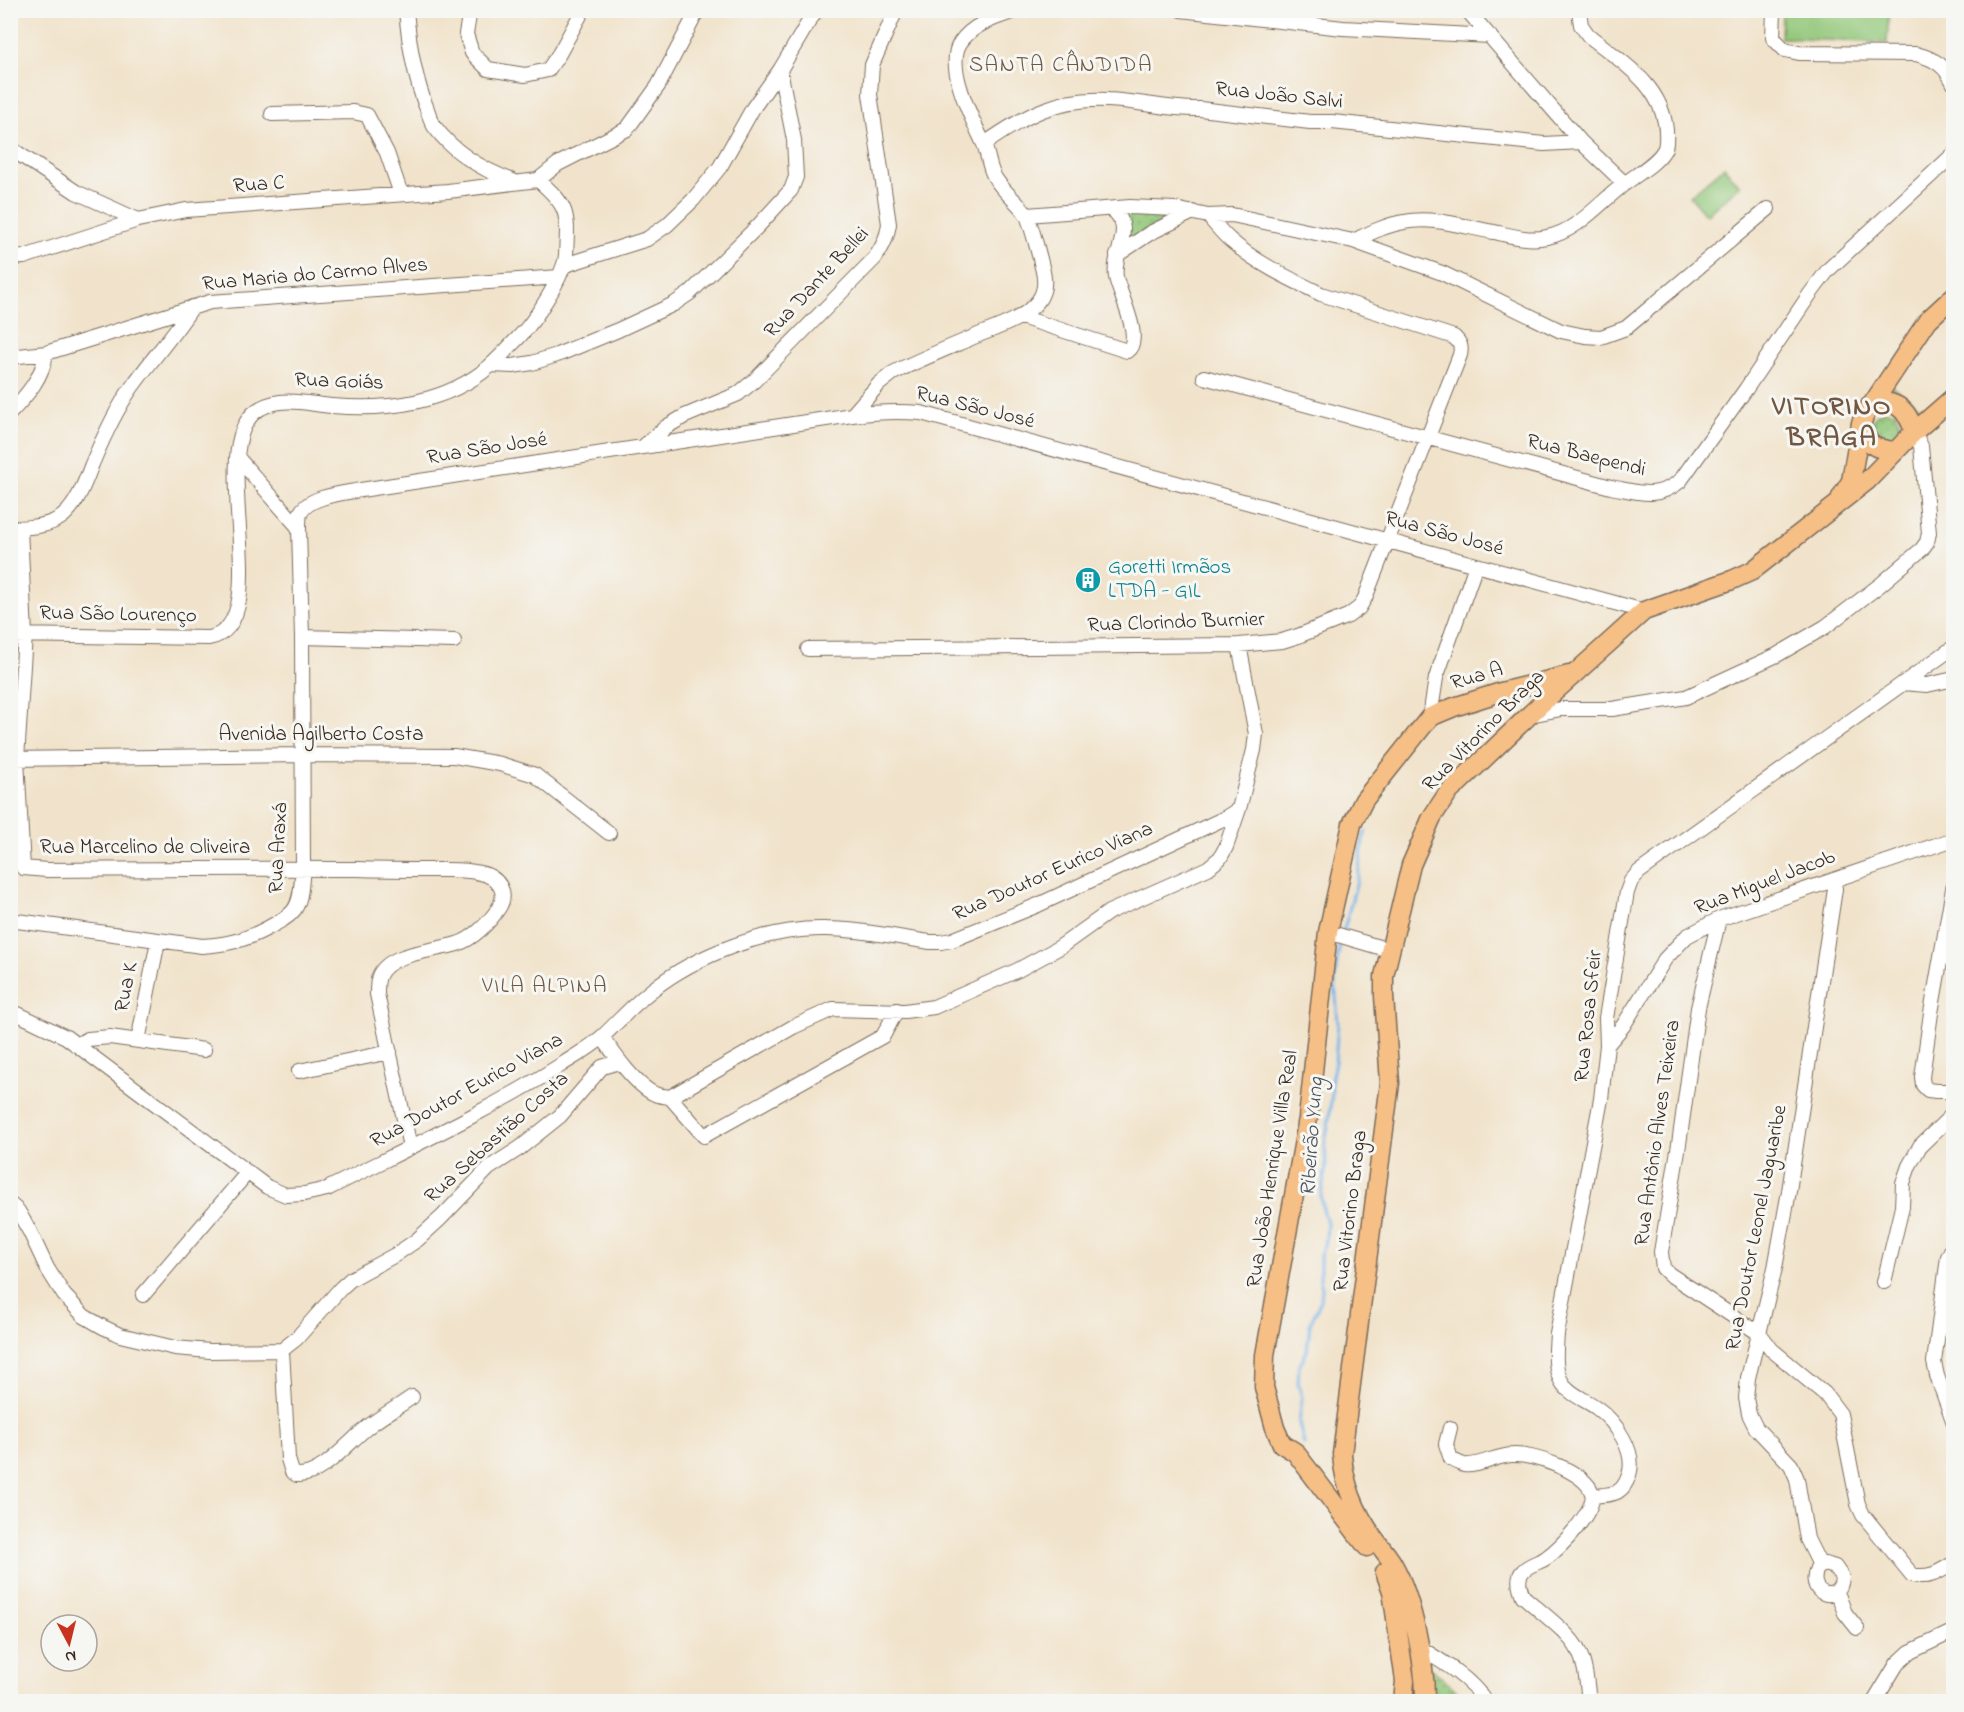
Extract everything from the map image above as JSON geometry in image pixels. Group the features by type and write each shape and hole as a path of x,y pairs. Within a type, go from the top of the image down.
{"main road":[{"path":"1835,506 1851,481 1862,423 1870,406 1928,320 1953,296"},
{"name":"Rua Vitorino Braga","path":"1425,1701 1420,1648 1405,1591 1395,1567 1356,1510 1350,1496 1342,1454 1390,1083 1384,976 1411,865 1432,817 1448,793 1573,674 1644,611 1752,571 1867,481 1914,432 1953,397"},
{"path":"1870,406 1878,402 1896,405 1908,417 1914,432"},
{"path":"1862,423 1865,438 1870,444 1876,448 1896,451"},
{"name":"Rua A","path":"1430,717 1454,707 1573,674"},
{"name":"Rua João Henrique Villa Real","path":"1403,1701 1405,1681 1392,1591 1384,1570 1296,1452 1282,1444 1267,1403 1264,1387 1267,1340 1308,1118 1331,933 1352,824 1364,800 1430,717"}],"street":[{"path":"406,10 410,51 422,95 434,125 459,152 496,175 516,182 537,180 558,164 627,129 658,86 698,10"},
{"path":"470,10 466,34 472,53 488,69 525,75 548,70 560,54 584,10"},
{"name":"Rua Maria do Carmo Alves","path":"10,357 46,353 210,302 562,271 646,239 667,225 693,200 720,166 753,108 780,70 817,10"},
{"name":"Rua Dante Bellei","path":"644,446 666,427 685,416 738,394 755,380 875,258 883,246 889,224 870,94 872,65 896,10"},
{"path":"852,415 879,384 893,373 1021,317 1040,299 1044,290 1044,277 1027,215 1003,190 989,167 984,144 957,77 956,53 959,44 967,34 987,21 1018,10"},
{"path":"1181,10 1343,28 1490,36"},
{"path":"1467,10 1581,142 1624,183"},
{"path":"1353,241 1383,227 1406,221 1429,220 1529,239 1548,237 1567,231 1624,183 1655,161 1665,148 1666,137 1665,118 1658,101 1647,83 1588,35 1581,25 1579,10"},
{"path":"1774,10 1773,38 1785,50 1798,53 1927,56 1945,68 1953,84"},
{"path":"491,365 513,366 557,355 674,304 690,293 759,225 790,189 796,177 794,140 780,70"},
{"name":"Rua João Salvi","path":"984,144 1024,118 1052,105 1082,100 1109,100 1184,110 1332,122 1544,144 1581,142"},
{"path":"272,114 353,112 367,115 387,153 401,194"},
{"path":"10,148 76,192 138,220"},
{"name":"Rua Baependi","path":"1204,377 1611,487 1647,494 1661,493 1680,481 1828,270 1953,154"},
{"name":"Rua Goiás","path":"238,458 237,443 241,429 254,411 268,404 286,400 363,408 407,404 433,397 461,385 491,365 530,326 562,271 567,221 564,208 556,195 537,180"},
{"name":"Rua C","path":"10,258 24,257 138,220 186,210 448,191 516,182"},
{"path":"1027,215 1130,207 1193,212 1208,216 1232,215 1353,241 1442,273 1561,331 1601,337 1626,328 1768,209"},
{"path":"1021,317 1127,351 1132,344 1132,325 1116,277 1115,265 1123,235 1123,223 1118,214 1111,209"},
{"path":"1117,255 1150,233 1193,212"},
{"name":"Rua Clorindo Burnier","path":"808,649 1239,645 1282,641 1348,616 1359,608 1388,541 1460,355 1459,342 1454,337 1312,290 1250,255 1230,240 1208,216"},
{"path":"14,759 25,634 15,528 51,522 62,517 70,508 81,492 119,407 192,307"},
{"path":"10,413 38,378 44,367 46,353"},
{"name":"Rua São José","path":"299,528 301,513 307,505 319,499 373,488 852,415 884,411 921,413 1644,611"},
{"path":"1531,685 1535,710 1612,709 1686,696 1777,655 1825,627 1880,585 1927,542 1929,533 1922,446 1914,432"},
{"path":"238,458 299,528"},
{"name":"Rua São Lourenço","path":"10,635 209,638 219,636 228,630 238,602 241,574 238,458"},
{"name":"Rua Araxá","path":"10,920 202,946 222,945 254,936 286,918 294,910 299,900 303,868 299,528"},
{"name":"Rua João Henrique Villa Real","path":"1430,717 1436,678 1476,565"},
{"path":"302,637 454,641"},
{"path":"670,1097 793,1027 833,1009 897,1010 933,1007 986,984 1060,947 1109,912 1208,868 1220,858 1226,847 1254,750 1256,734 1239,645"},
{"name":"Rua Rosa Sfeir","path":"1593,1496 1614,1494 1623,1488 1630,1474 1630,1457 1624,1441 1598,1408 1572,1393 1563,1384 1558,1373 1556,1348 1601,1099 1607,1045 1606,1018 1627,892 1631,881 1639,872 1953,647"},
{"path":"1904,683 1927,685 1953,679"},
{"path":"1559,687 1557,697 1561,709"},
{"path":"1434,691 1442,700 1454,707"},
{"name":"Avenida Agilberto Costa","path":"14,759 302,755 454,756 500,764 535,775 609,833"},
{"name":"Rua Marcelino de Oliveira","path":"14,759 23,868 47,870 303,868 446,870 481,873 496,880 503,890 503,899 499,909 470,938 458,944 403,957 386,967 380,974 377,994 390,1052"},
{"name":"Rua Doutor Eurico Viana","path":"10,1013 18,1014 57,1031 267,1187 285,1195 304,1194 327,1188 531,1084 588,1048 670,976 723,950 764,937 797,930 825,928 930,942 952,940 1038,905 1225,818 1239,808"},
{"name":"Rua Miguel Jacob","path":"1607,1045 1623,1026 1670,953 1688,936 1719,919 1953,839"},
{"name":"Rua Doutor Leonel Jaguaribe","path":"1833,880 1835,889 1789,1191 1760,1334 1748,1378 1746,1398 1749,1414 1756,1428 1791,1465 1797,1479 1807,1539 1820,1565 1814,1579 1816,1588 1825,1593 1837,1592"},
{"path":"1953,883 1922,1077 1923,1085 1928,1090 1953,1091"},
{"name":"Rua Antônio Alves Teixeira","path":"1719,919 1698,1008 1661,1261 1663,1268 1760,1334 1772,1350 1826,1394 1840,1414 1858,1504 1863,1515 1912,1575 1930,1576 1953,1563"},
{"path":"1331,933 1389,950"},
{"name":"Rua K","path":"138,1041 158,941"},
{"path":"602,1036 619,1062 655,1094 670,1097 704,1136 883,1036 897,1010"},
{"path":"76,1045 88,1039 110,1036 204,1050"},
{"path":"588,1048 602,1067 619,1062"},
{"path":"299,1071 390,1052 410,1147"},
{"name":"Rua Sebastião Costa","path":"282,1350 296,1339 340,1288 351,1279 417,1240 489,1168 520,1148 560,1116 602,1067"},
{"path":"1884,1282 1902,1207 1903,1183 1909,1166 1920,1146 1953,1113"},
{"path":"143,1295 249,1172"},
{"path":"10,1204 18,1211 47,1268 64,1295 84,1316 103,1327 120,1335 175,1348 210,1351 282,1350 288,1459 292,1472 297,1475 311,1472 335,1457 368,1427 412,1397"},
{"path":"1953,1244 1948,1257 1934,1362 1953,1423"},
{"path":"1450,1428 1446,1444 1451,1459 1464,1465 1513,1455 1531,1456 1567,1469 1590,1487 1593,1496 1592,1505 1558,1549 1540,1562 1523,1569 1519,1577 1519,1587 1523,1596 1573,1641 1579,1651 1589,1701"},
{"path":"1820,1565 1835,1567 1841,1573 1841,1587 1837,1592 1845,1613 1857,1628"},
{"path":"1874,1701 1897,1664 1910,1652 1953,1631"},
{"path":"1420,1648 1444,1663 1479,1692 1486,1701"}],"green space":[{"path":"1782,11 1889,11 1887,43 1781,38"},
{"path":"1724,167 1740,186 1706,215 1690,196"},
{"path":"1121,211 1178,212 1128,243"},
{"path":"1888,383 1931,415 1914,430 1887,400"},
{"path":"1895,412 1905,432 1894,445 1874,439 1872,422 1878,413"},
{"path":"1431,1668 1458,1692 1441,1701 1430,1701"}],"waterway":[{"name":"Ribeirão Yung","path":"1343,933 1358,877 1366,831"},
{"name":"Ribeirão Yung","path":"1304,1444 1299,1423 1302,1398 1298,1382 1299,1366 1307,1351 1310,1324 1321,1300 1320,1255 1326,1240 1327,1222 1321,1194 1326,1167 1325,1141 1335,1062 1338,1023 1335,982 1341,939"}],"place":[{"name":"Goretti Irmãos LTDA - GIL","path":"1088,580"}],"district":[{"name":"SANTA CÂNDIDA","path":"1061,66"},
{"name":"VITORINO BRAGA","path":"1832,422"},
{"name":"VILA ALPINA","path":"545,987"}]}
